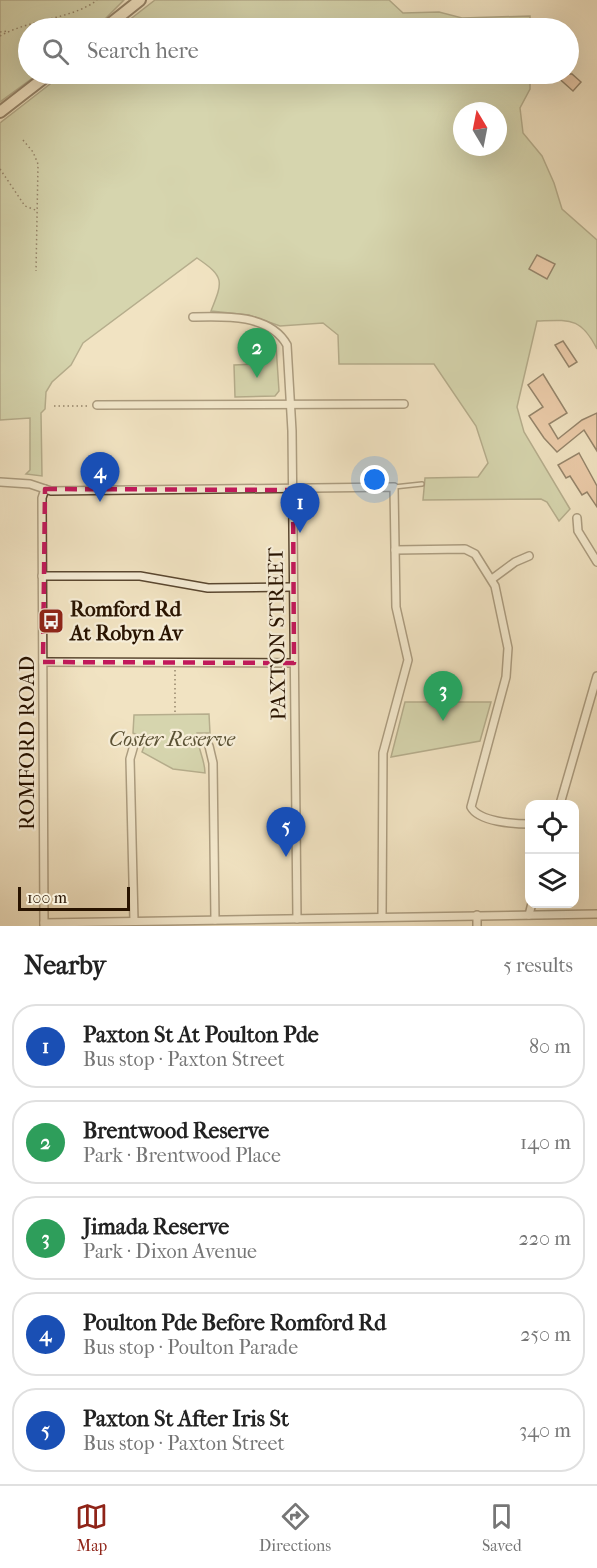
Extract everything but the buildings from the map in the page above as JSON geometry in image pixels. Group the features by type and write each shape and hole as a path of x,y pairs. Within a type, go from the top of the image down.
{"main road":[{"path":"118,18 140,0"},
{"path":"0,112 36,84"}],"street":[{"name":"PAXTON STREET","path":"193,317 258,321 281,333 287,345 291,405 297,919"},
{"path":"97,405 404,404"},
{"path":"0,482 30,484 51,491 292,490 394,487 397,614 408,660 383,753 382,917"},
{"name":"ROMFORD ROAD","path":"44,925 42,498 45,489"},
{"path":"577,518 578,531 597,562"},
{"path":"395,550 457,548 471,551 492,579 507,639 506,677 471,807 478,814 513,824 525,824"},
{"path":"492,579 514,562 529,556"},
{"path":"42,576 140,576 208,588 292,587"},
{"path":"43,662 294,663"},
{"path":"561,800 597,675"},
{"path":"134,745 130,759 134,921"},
{"path":"209,746 213,763 215,920"},
{"path":"529,915 531,908"},
{"path":"44,925 134,921 151,924 215,920 259,923 297,919 368,917 597,914"},
{"path":"477,915 477,926"},
{"path":"368,917 368,926"}],"lane":[{"path":"394,487 422,484"}],"path":[{"path":"50,18 79,12 97,0"},
{"path":"0,36 18,28"},
{"path":"0,32 9,31"},
{"path":"23,140 33,152 38,164 36,271"},
{"path":"0,169 25,206 38,212"},
{"path":"54,406 97,405"},
{"path":"175,663 175,714"}],"highlighted area":[{"path":"45,489 293,490 294,663 43,662"}],"green space":[{"path":"0,0 124,0 106,18 18,18 18,84 24,84 0,102"},
{"path":"155,0 389,0 403,13 439,12 462,18 132,18"},
{"path":"530,16 530,18 462,18"},
{"path":"50,84 530,84 530,89 520,108 523,133 542,156 562,209 597,240 597,349 586,331 580,326 558,320 537,321 517,407 524,432 570,509 559,521 547,502 541,499 423,500 425,478 478,477 488,463 476,426 434,364 339,364 338,335 323,323 280,326 249,315 211,311 218,293 219,280 213,270 197,258 83,343 71,365 52,382 46,392 45,409 41,413 42,476 26,474 30,470 30,418 0,420 0,123"},
{"path":"258,333 267,336 276,345 279,391 275,396 235,397 234,365 259,364"},
{"path":"405,702 491,702 480,741 391,757"},
{"name":"Coster Reserve","path":"209,714 210,733 197,733 205,773 173,769 142,752 145,744 143,738 133,733 134,715"}],"place":[{"name":"Brentwood Reserve","path":"257,378"},
{"name":"Poulton Pde Before Romford Rd","path":"100,502"},
{"name":"Paxton St At Poulton Pde","path":"300,533"},
{"name":"Romford Rd At Robyn Av","path":"51,621"},
{"name":"Jimada Reserve","path":"443,721"},
{"name":"Paxton St After Iris St","path":"286,857"}]}
